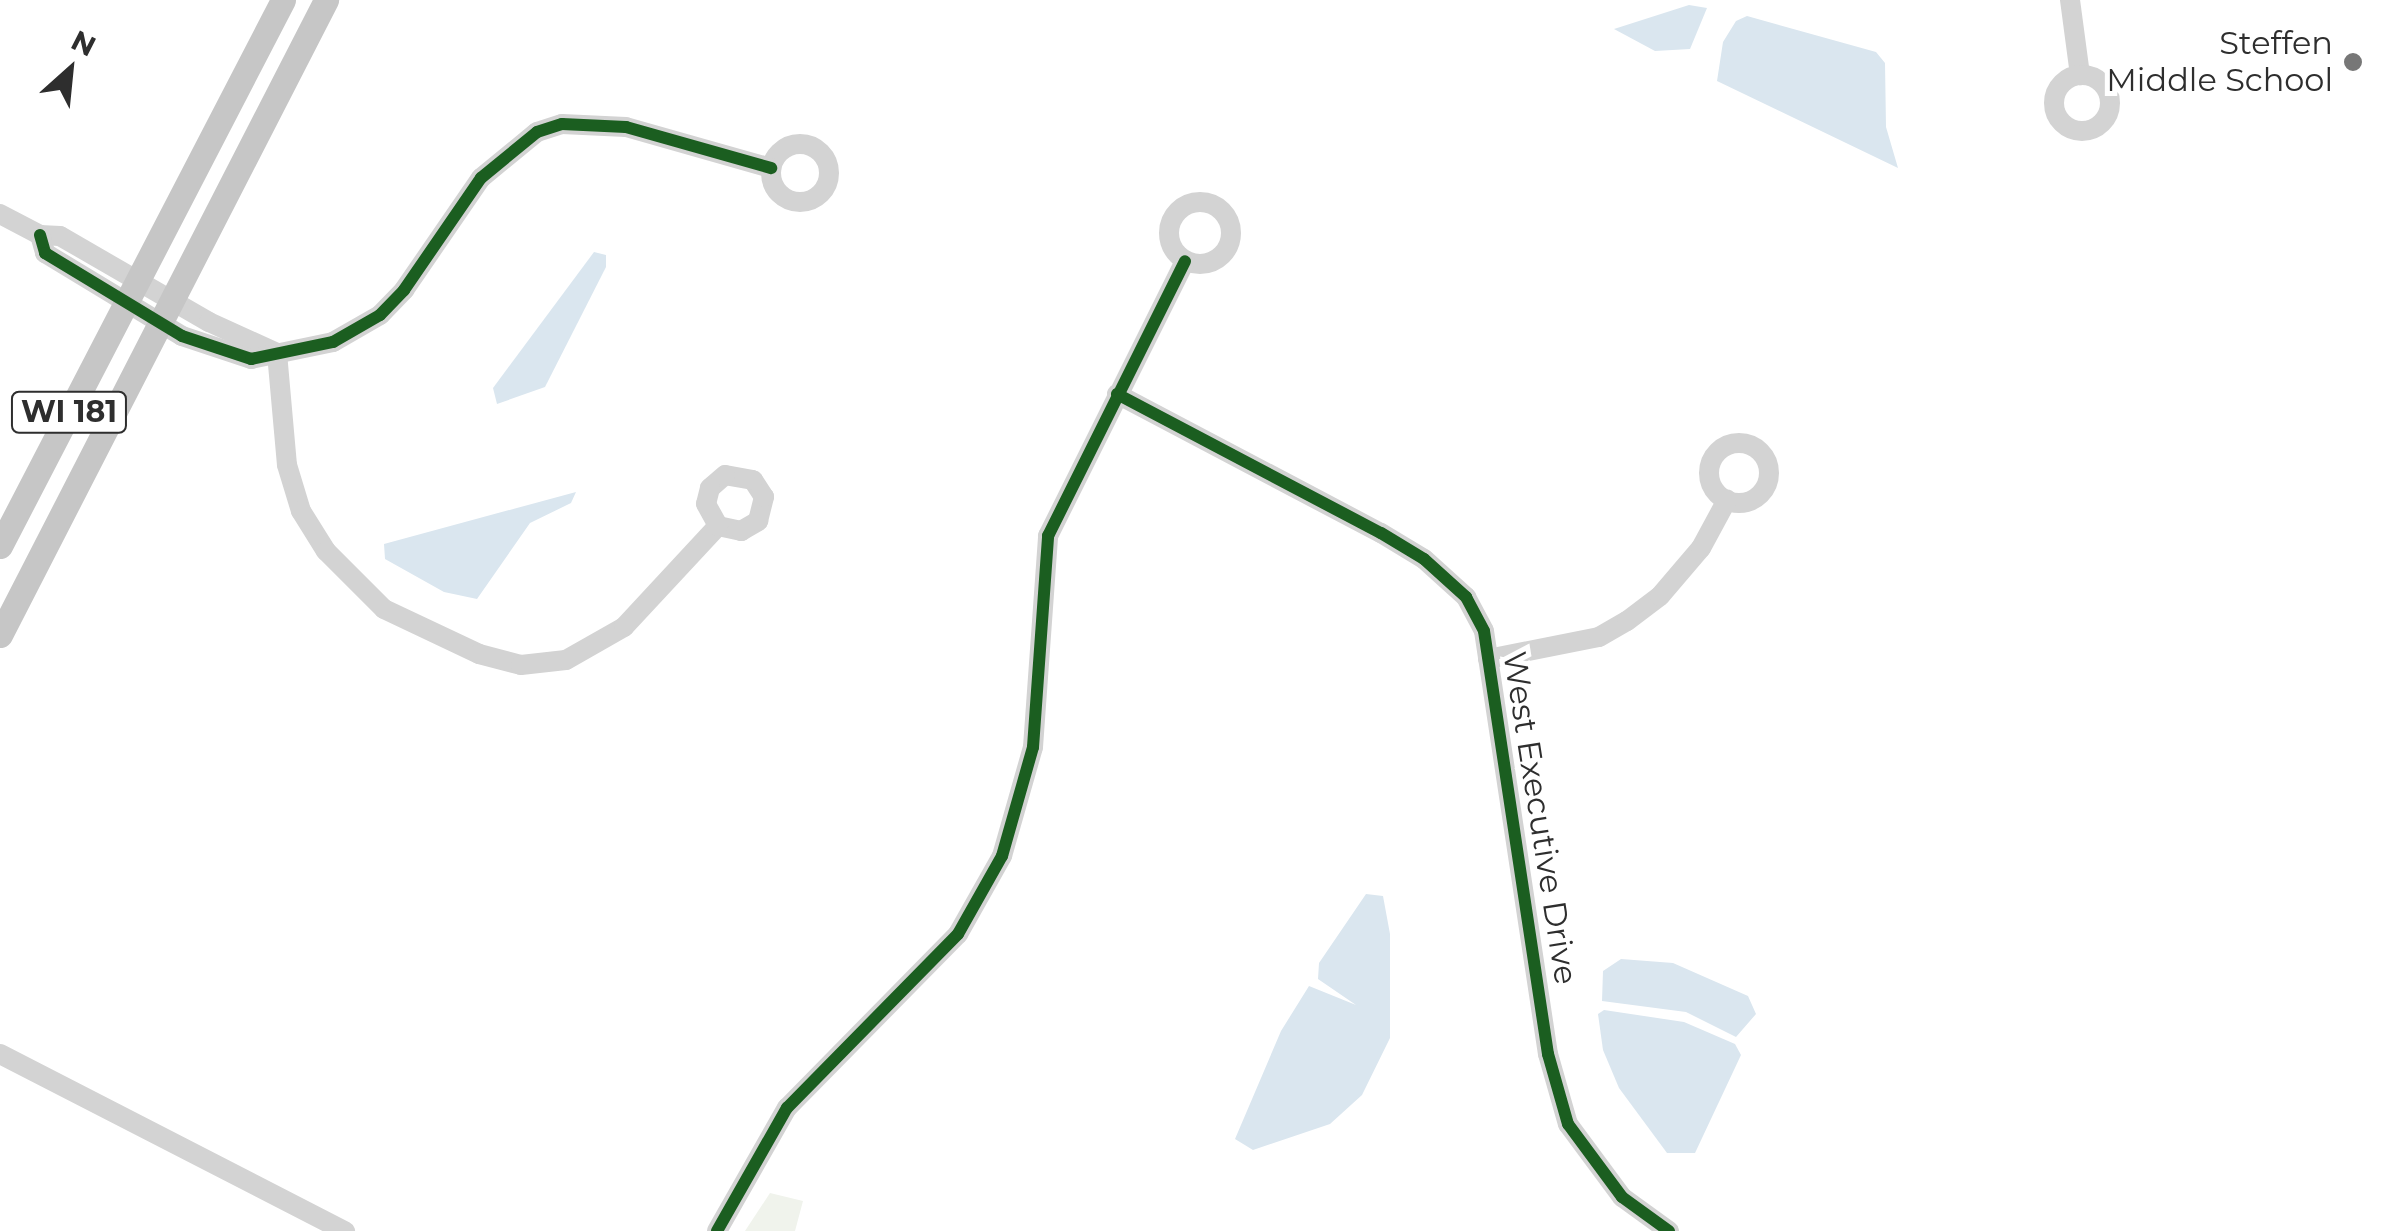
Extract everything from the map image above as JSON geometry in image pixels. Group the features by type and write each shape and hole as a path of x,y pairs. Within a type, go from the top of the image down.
{"main road":[{"name":"WI 181","path":"0,546 283,0"},
{"name":"WI 181","path":"0,635 326,0"}],"street":[{"path":"2070,0 2080,75"},
{"path":"0,214 40,235 60,236 230,355 278,353 332,342 380,314 404,290 481,178 537,132 577,123 626,127 771,168"},
{"path":"724,1227 788,1108 947,946 1002,856 1033,747 1048,536 1184,261"},
{"path":"278,353 287,465 301,511 326,552 384,609 479,654 521,665 566,660 598,643 624,627 718,526"},
{"name":"West Executive Drive","path":"1118,394 1424,558 1466,598 1484,631 1548,1054 1568,1124 1622,1197 1669,1231"},
{"path":"1488,659 1599,637 1627,621 1660,596 1700,548 1727,500"},
{"path":"0,1054 345,1231"}],"shaded area":[{"path":"1689,5 1707,8 1690,49 1655,51 1614,29"},
{"path":"1747,16 1876,52 1885,63 1886,127 1898,168 1717,81 1723,42 1736,21"},
{"path":"594,252 606,255 606,267 545,387 497,404 493,388"},
{"path":"576,492 571,503 530,523 477,599 444,592 385,559 384,544"},
{"path":"1366,894 1383,896 1390,934 1390,1038 1362,1095 1330,1124 1253,1150 1235,1139 1281,1031 1309,986 1356,1005 1318,979 1319,963"},
{"path":"1621,959 1673,963 1748,996 1756,1014 1736,1037 1686,1012 1602,1001 1603,971"},
{"path":"1604,1010 1684,1022 1735,1044 1741,1055 1695,1153 1667,1153 1619,1088 1603,1050 1598,1014"},
{"path":"770,1193 803,1201 795,1231 745,1231"}],"cycle path":[{"path":"40,235 45,253 182,336 251,359 333,342 380,315 404,290 481,178 537,132 562,124 626,127 771,168"},
{"path":"717,1231 787,1108 958,934 1002,856 1033,747 1048,536 1185,261"},
{"path":"1117,394 1381,533 1424,559 1466,597 1484,631 1548,1054 1568,1124 1622,1197 1669,1231"}],"place":[{"name":"Steffen Middle School","path":"2353,62"}]}
